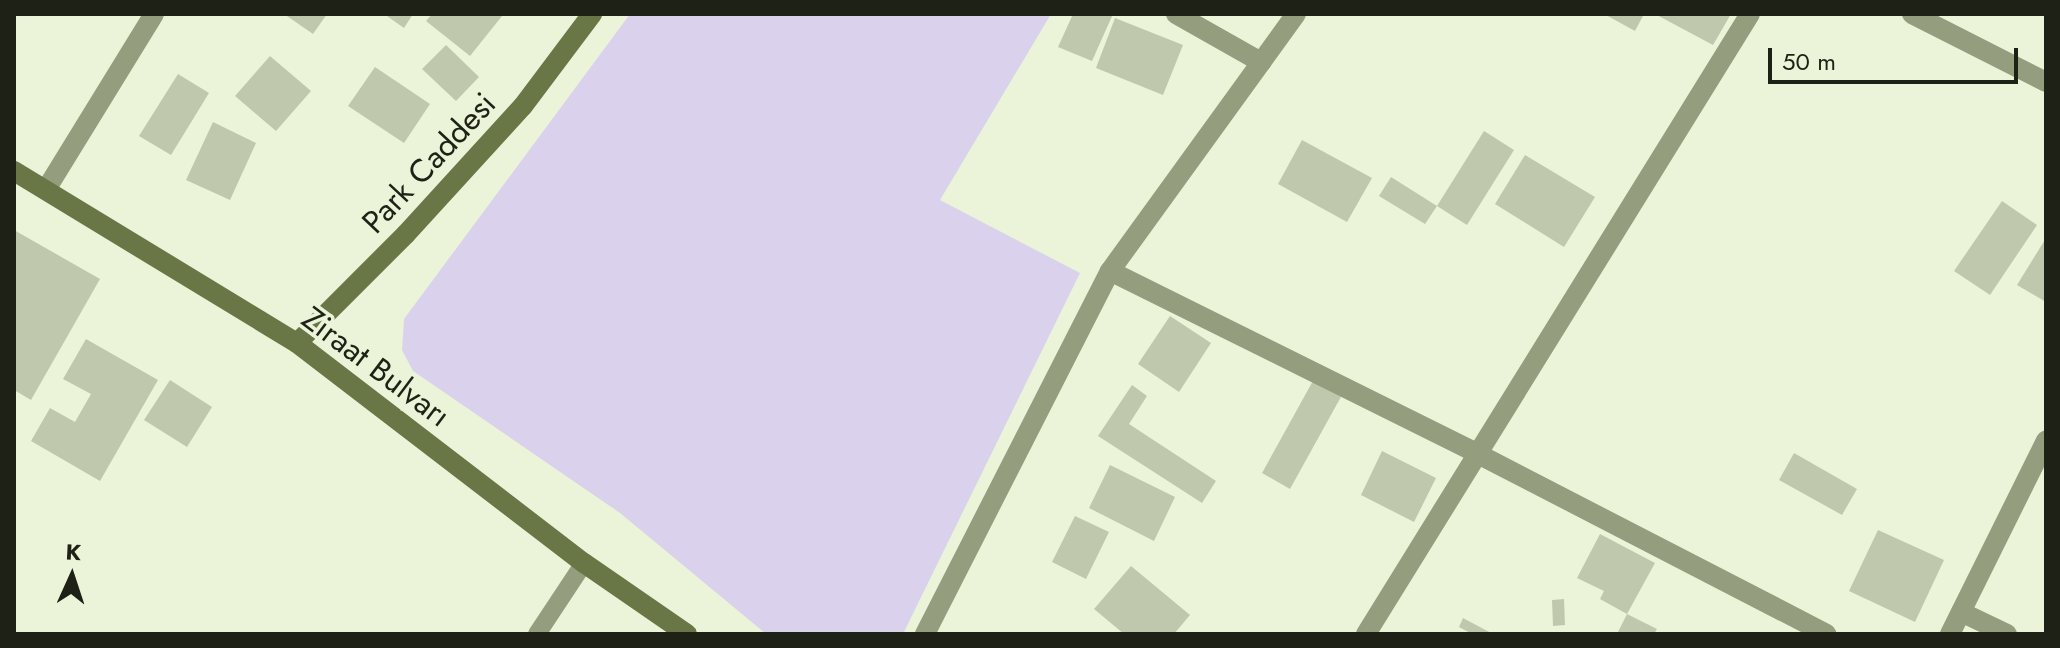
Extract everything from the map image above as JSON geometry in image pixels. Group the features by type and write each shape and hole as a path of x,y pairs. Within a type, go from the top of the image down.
{"street":[{"path":"47,188 154,14"},
{"name":"Park Caddesi","path":"297,343 406,234 523,106 592,14"},
{"path":"1176,14 1261,62"},
{"path":"925,634 1110,271 1296,14"},
{"path":"1366,634 1750,14"},
{"path":"1912,14 2046,82"},
{"name":"Ziraat Bulvarı","path":"14,171 47,188 297,343 584,563 687,634"},
{"path":"1110,271 1478,454 1826,634"},
{"path":"1950,634 2046,441"},
{"path":"1961,612 2007,634"}],"lane":[{"path":"537,634 584,563"}],"shaded area":[{"path":"630,14 1051,14 940,200 1080,273 903,634 766,634 620,513 413,371 402,350 404,319"}],"building":[{"path":"284,14 327,14 313,34"},
{"path":"384,14 413,14 404,28"},
{"path":"432,14 502,16 470,56 426,21"},
{"path":"1073,14 1113,14 1092,61 1058,47"},
{"path":"1604,14 1644,14 1635,31"},
{"path":"1655,14 1731,14 1713,45"},
{"path":"1115,18 1183,45 1163,95 1096,68"},
{"path":"446,45 479,77 456,101 422,69"},
{"path":"270,56 311,91 276,131 235,96"},
{"path":"375,67 430,104 404,143 348,106"},
{"path":"178,74 209,93 171,155 139,136"},
{"path":"213,122 256,143 230,200 186,180"},
{"path":"1484,131 1514,150 1467,225 1437,206"},
{"path":"1302,140 1372,178 1347,222 1278,184"},
{"path":"1525,155 1595,197 1564,247 1495,204"},
{"path":"1391,177 1437,206 1425,224 1379,196"},
{"path":"2002,201 2037,225 1990,295 1954,271"},
{"path":"14,230 100,279 31,400 14,390"},
{"path":"2046,238 2046,302 2017,285"},
{"path":"1170,316 1211,343 1179,392 1138,364"},
{"path":"86,339 158,380 100,481 31,441 50,408 75,422 91,394 63,379"},
{"path":"1314,379 1342,395 1290,489 1262,473"},
{"path":"170,380 212,407 187,447 144,420"},
{"path":"1132,385 1147,396 1129,424 1216,481 1202,503 1098,436"},
{"path":"1382,451 1436,478 1414,522 1361,495"},
{"path":"1794,453 1857,489 1842,515 1779,480"},
{"path":"1110,465 1175,497 1154,541 1089,508"},
{"path":"1075,516 1109,532 1086,579 1052,562"},
{"path":"1878,530 1944,560 1915,622 1849,591"},
{"path":"1600,534 1655,563 1627,614 1600,599 1604,591 1577,578"},
{"path":"1131,566 1190,615 1174,634 1124,634 1094,609"},
{"path":"1564,599 1565,625 1553,626 1552,600"},
{"path":"1627,614 1657,629 1654,634 1617,634"},
{"path":"1463,618 1493,634 1472,634 1459,627"}]}
